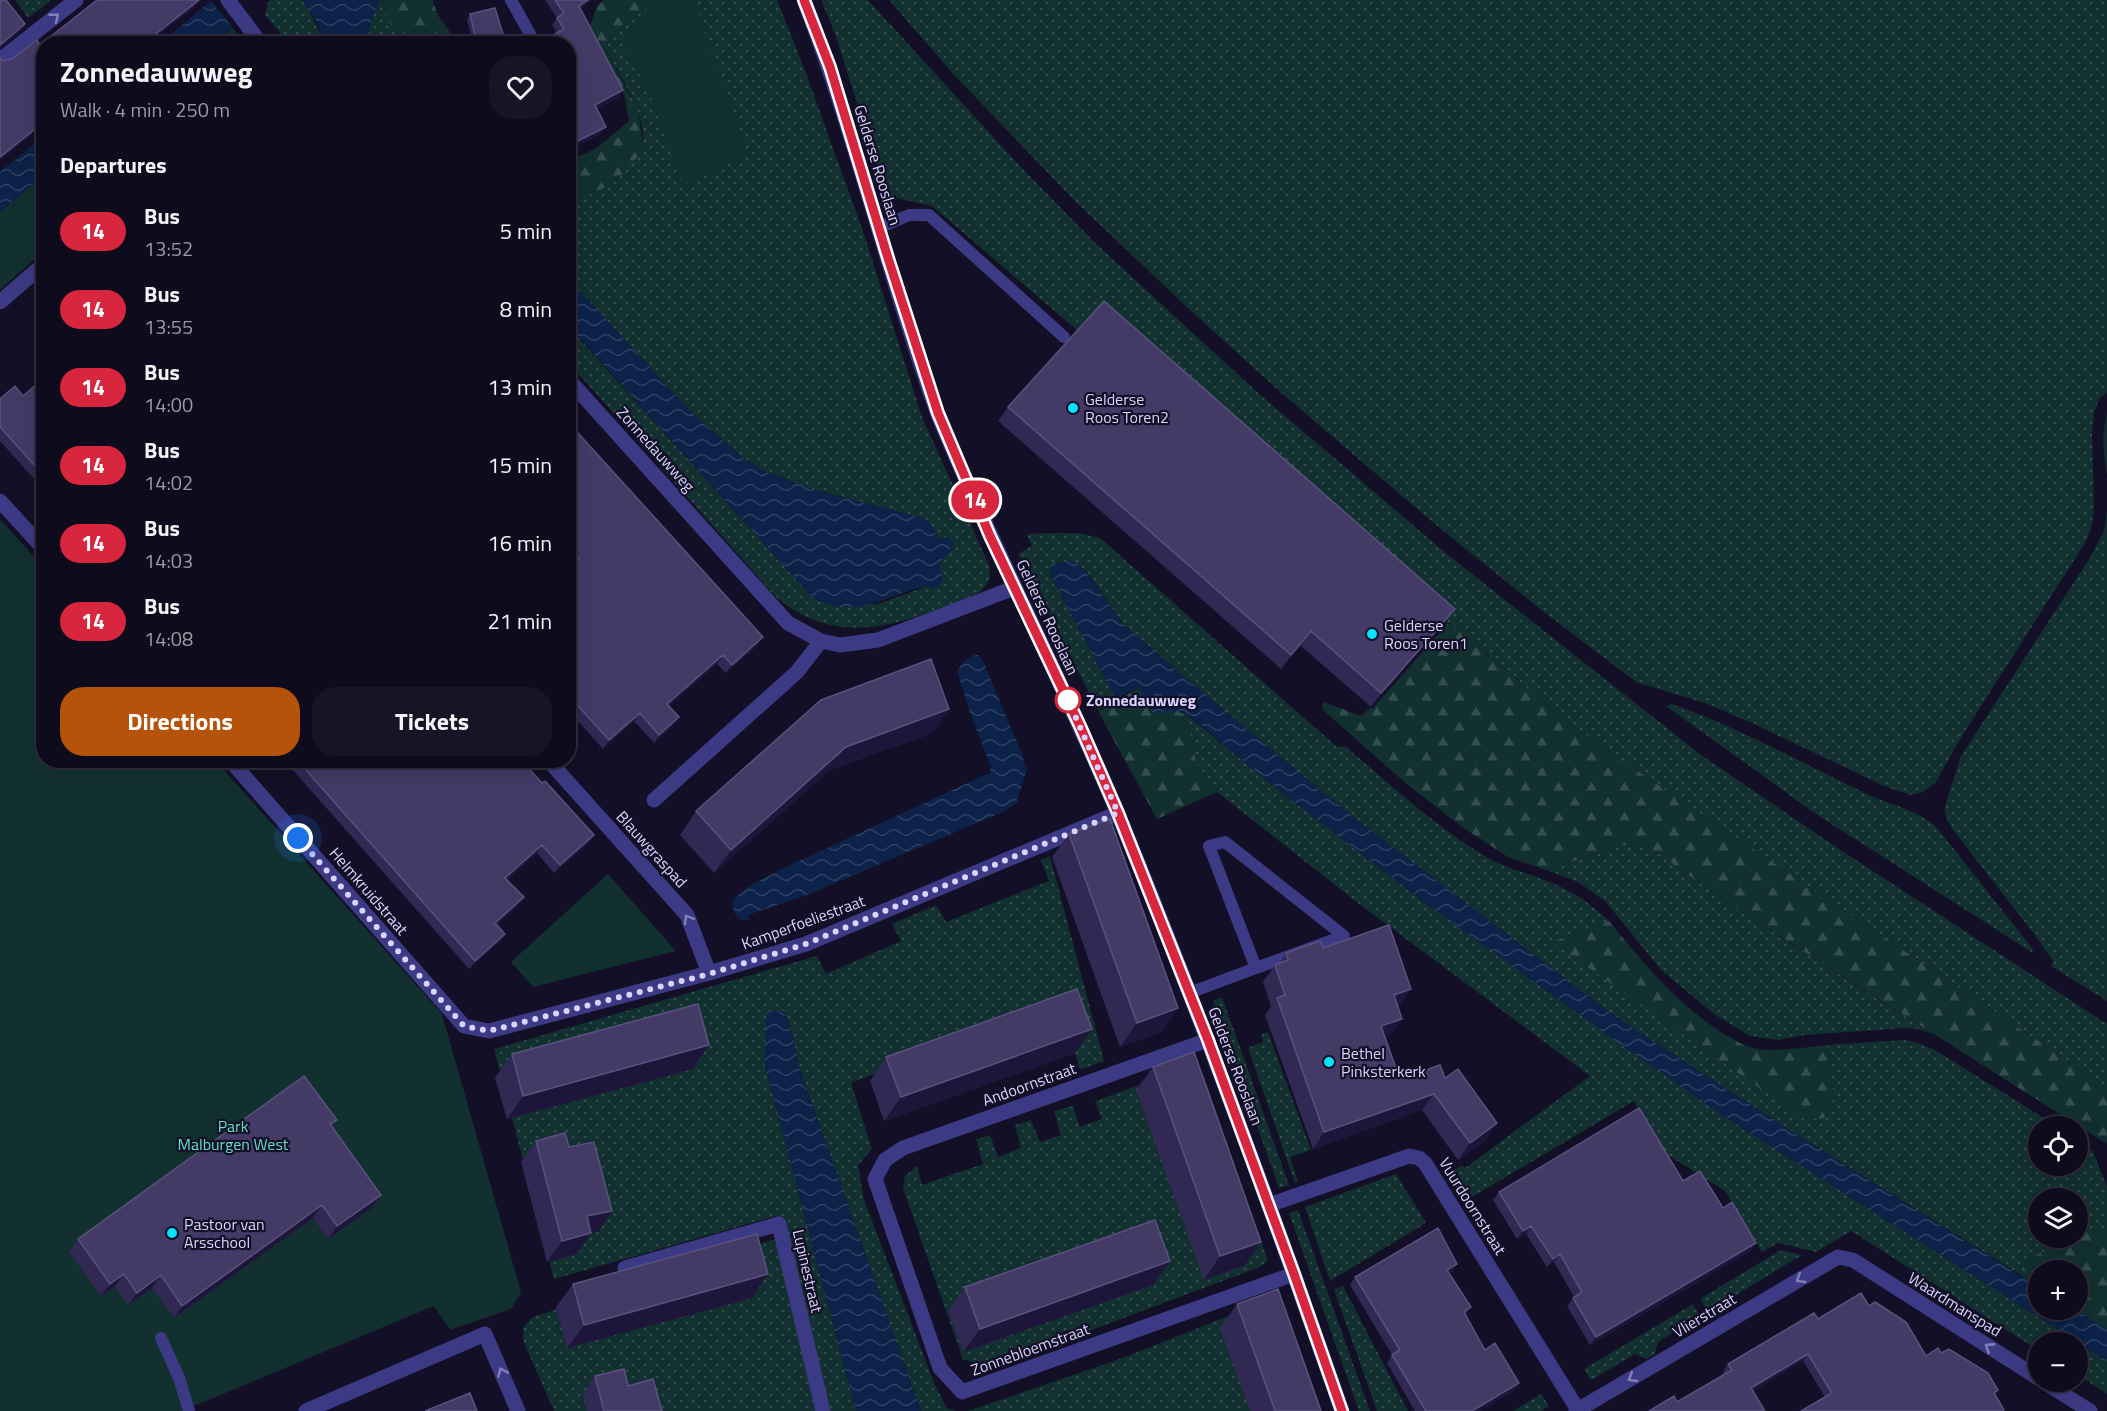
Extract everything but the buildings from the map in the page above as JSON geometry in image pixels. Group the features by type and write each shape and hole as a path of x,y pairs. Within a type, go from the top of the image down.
{"street":[{"path":"0,60 76,0"},
{"path":"228,0 256,36"},
{"name":"Gelderse Rooslaan","path":"804,0 830,67 938,413 1014,588 1080,726 1118,813 1208,1040 1342,1411"},
{"path":"0,302 36,271"},
{"name":"Zonnedauwweg","path":"576,388 788,623 821,640 840,645 878,640 1014,588"},
{"path":"0,501 36,540"},
{"path":"654,800 796,672 821,640"},
{"name":"Helmkruidstraat","path":"237,768 464,1026 489,1031"},
{"name":"Blauwgraspad","path":"555,768 687,915 709,974"},
{"name":"Kamperfoeliestraat","path":"489,1031 709,974 806,944 1118,813"},
{"name":"Andoornstraat","path":"875,1179 885,1161 903,1148 1208,1040"},
{"name":"Vuurdoornstraat","path":"1269,1205 1409,1156 1419,1158 1425,1163 1456,1211 1577,1410"},
{"name":"Zonnebloemstraat","path":"875,1179 940,1368 962,1392 1294,1274"},
{"name":"Lupinestraat","path":"625,1268 779,1224 823,1411"},
{"name":"Vlierstraat","path":"1577,1410 1838,1257 1852,1260"},
{"name":"Waardmanspad","path":"1852,1260 2028,1372"},
{"path":"306,1411 485,1334 518,1411"},
{"path":"2060,1392 2090,1411"}],"lane":[{"path":"511,0 532,36"},
{"path":"879,228 909,215 929,215 1064,337"},
{"path":"1189,993 1344,936 1225,842 1209,846 1256,968"},
{"path":"160,1338 179,1378 189,1411"}],"green space":[{"path":"15,0 52,0 28,18"},
{"path":"271,0 302,0 322,36 283,36 265,15 268,2"},
{"path":"382,0 390,24 400,36 369,36 373,16"},
{"path":"382,0 432,0 439,17 453,36 400,36 390,24"},
{"path":"604,0 655,0 611,38 607,53 638,110 643,145 642,152 615,182 588,196 576,196 576,157 593,150 629,121 625,97 590,26 597,6"},
{"path":"655,0 777,0 864,234 922,417 989,565 990,579 982,590 974,595 918,616 874,627 853,628 832,625 812,619 792,609 773,594 576,371 576,335 810,595 819,601 878,604 928,586 943,576 939,565 941,559 953,549 938,538 927,519 812,489 764,471 739,455 687,408 576,287 576,196 588,196 642,152 642,126 638,113 607,52 611,38"},
{"path":"665,0 694,0 747,154 683,185 647,87 621,42"},
{"path":"821,0 868,0 1016,162 1094,242 1258,393 1447,554 1701,755 1842,851 2107,1024 2107,1087 1569,723 1449,622 1445,623 1078,331 932,206 887,196 834,31"},
{"path":"889,0 2107,0 2107,392 2099,399 2094,413 2092,433 2094,510 2091,529 2085,543 1960,739 1936,782 1923,792 1911,795 1884,786 1708,704 1636,682 1436,525 1277,389 1190,310 1076,202 955,76"},
{"path":"233,28 239,36 223,36"},
{"path":"36,182 36,258 0,290 0,212"},
{"path":"2107,414 2107,476 2104,437"},
{"path":"2107,511 2107,1001 2051,966 2053,961 2034,934 1953,830 1947,819 1945,808 1961,756 2091,556 2104,531"},
{"name":"Park Malburgen West","path":"0,519 36,559 36,768 222,768 442,1014 521,1292 511,1309 450,1330 434,1306 182,1411 0,1411"},
{"path":"1078,533 1100,538 1337,747 1346,747 1451,834 1488,858 1568,890 1609,921 1553,942 1834,1097 1827,1045 1904,1040 1935,1050 2041,1116 2028,1116 2028,1176 2088,1176 2088,1148 2093,1152 2107,1187 2107,1227 2088,1233 2088,1188 2028,1188 2028,1248 2052,1248 2029,1258 2019,1274 1788,1129 1619,1019 1366,827 1181,674 1123,624 1085,569 1050,574 1116,699 1098,710 1018,554 1032,546 1027,534"},
{"path":"1449,622 1569,723 2107,1087 2107,1144 2088,1132 2088,1116 2063,1116 1737,909 1653,850 1625,845 1546,870 1508,857 1465,829 1409,786 1323,710 1322,705 1324,702 1361,716 1373,708"},
{"path":"1140,687 1153,713 1174,710 1187,715 1196,763 1217,792 1157,819 1098,711"},
{"path":"1672,704 1747,735 1869,795 1923,817 1938,829 2032,948 2033,953 1816,814 1666,706"},
{"path":"1187,715 1281,792 1424,902 1719,1113 2028,1311 2028,1320 2043,1320 2061,1332 2028,1332 2028,1344 1851,1231 1816,1252 1778,1243 1762,1252 1725,1191 1665,1153 1634,1101 1467,1200 1449,1174 1462,1165 1465,1168 1590,1076 1354,900 1217,792 1196,763"},
{"path":"1625,845 1653,850 1737,909 1933,1034 1905,1028 1805,1035 1778,1040 1750,1036 1714,1014 1661,970 1606,902 1578,882 1546,870"},
{"path":"1050,856 1104,1061 1080,1070 1060,1003 851,1083 872,1149 858,1165 864,1200 935,1385 947,1408 957,1411 921,1411 798,1064 785,1012 764,1061 856,1411 827,1411 776,1216 554,1279 494,1049 817,956 826,974 901,941 892,924 936,905 946,922 1049,881 1041,860"},
{"path":"608,874 676,951 533,987 511,962"},
{"path":"1609,921 1648,968 1676,997 1724,1034 1746,1046 1770,1050 1827,1045 1834,1097 1824,1118 1805,1120 1552,942"},
{"path":"1222,997 1289,1185 1279,1188 1213,1001"},
{"path":"1268,1032 1311,1150 1290,1157 1298,1182 1295,1183 1248,1048 1263,1042 1261,1035"},
{"path":"1189,1067 1203,1074 1268,1260 1260,1267 1003,1363 983,1366 963,1359 903,1188 905,1176 917,1166 922,1185 983,1164 976,1139 990,1135 998,1157 1021,1148 1015,1125 1031,1120 1040,1142 1061,1135 1054,1111 1073,1106 1080,1127 1102,1119 1095,1101"},
{"path":"1396,1174 1426,1223 1330,1281 1305,1207"},
{"path":"1298,1210 1370,1411 1359,1411 1289,1213"},
{"path":"2107,1227 2107,1330 2088,1318 2088,1260 2028,1260 2028,1280 2019,1274 2029,1258 2051,1248 2088,1248 2088,1232"},
{"path":"775,1239 781,1250 820,1411 554,1411 524,1343 523,1328 533,1317"},
{"path":"1781,1250 1802,1255 1708,1312 1700,1299"},
{"path":"1343,1286 1408,1411 1377,1411 1334,1289"},
{"path":"1269,1300 1286,1310 1322,1411 968,1411 1120,1359"},
{"path":"1693,1304 1700,1316 1658,1342 1655,1354 1646,1359 1635,1354 1591,1380 1584,1369"},
{"path":"2088,1349 2107,1361 2107,1394 2088,1382"},
{"path":"1541,1394 1549,1406 1541,1411 1513,1411"}],"water":[{"path":"302,0 380,0 373,16 369,36 322,36 316,21"},
{"path":"211,1 233,28 222,36 168,36"},
{"path":"36,143 36,182 0,212 0,172"},
{"path":"576,287 687,408 739,455 764,471 812,489 927,519 938,538 946,537 954,542 939,565 942,581 939,586 931,590 928,586 855,607 841,607 826,603 810,595 576,334"},
{"path":"1071,560 1084,569 1123,624 1181,674 1366,827 1619,1019 2028,1281 2028,1311 1719,1113 1624,1047 1424,902 1281,792 1192,718 1173,711 1153,714 1139,687 1116,699 1050,574 1052,564"},
{"path":"978,655 984,663 1027,770 1016,803 1003,812 807,895 748,915 749,919 743,921 740,919 734,912 733,900 749,886 989,773 991,767 957,671 965,660"},
{"path":"767,1011 784,1011 793,1037 798,1064 921,1411 856,1411 764,1061"},
{"path":"2088,1318 2107,1330 2107,1361 2088,1349 2088,1332 2062,1332 2043,1320 2088,1320"}],"bus line":[{"name":"14","path":"804,0 830,67 938,413 990,536 1080,726 1118,813 1208,1040 1342,1411"}],"place":[{"name":"Gelderse Roos Toren2","path":"1073,408"},
{"name":"Gelderse Roos Toren1","path":"1372,634"},
{"name":"Zonnedauwweg","path":"1068,700"},
{"name":"Bethel Pinksterkerk","path":"1329,1062"},
{"name":"Pastoor van Arsschool","path":"172,1233"}],"route":[{"path":"298,838 464,1026 489,1031 709,974 806,944 1118,813 1068,700"}]}
